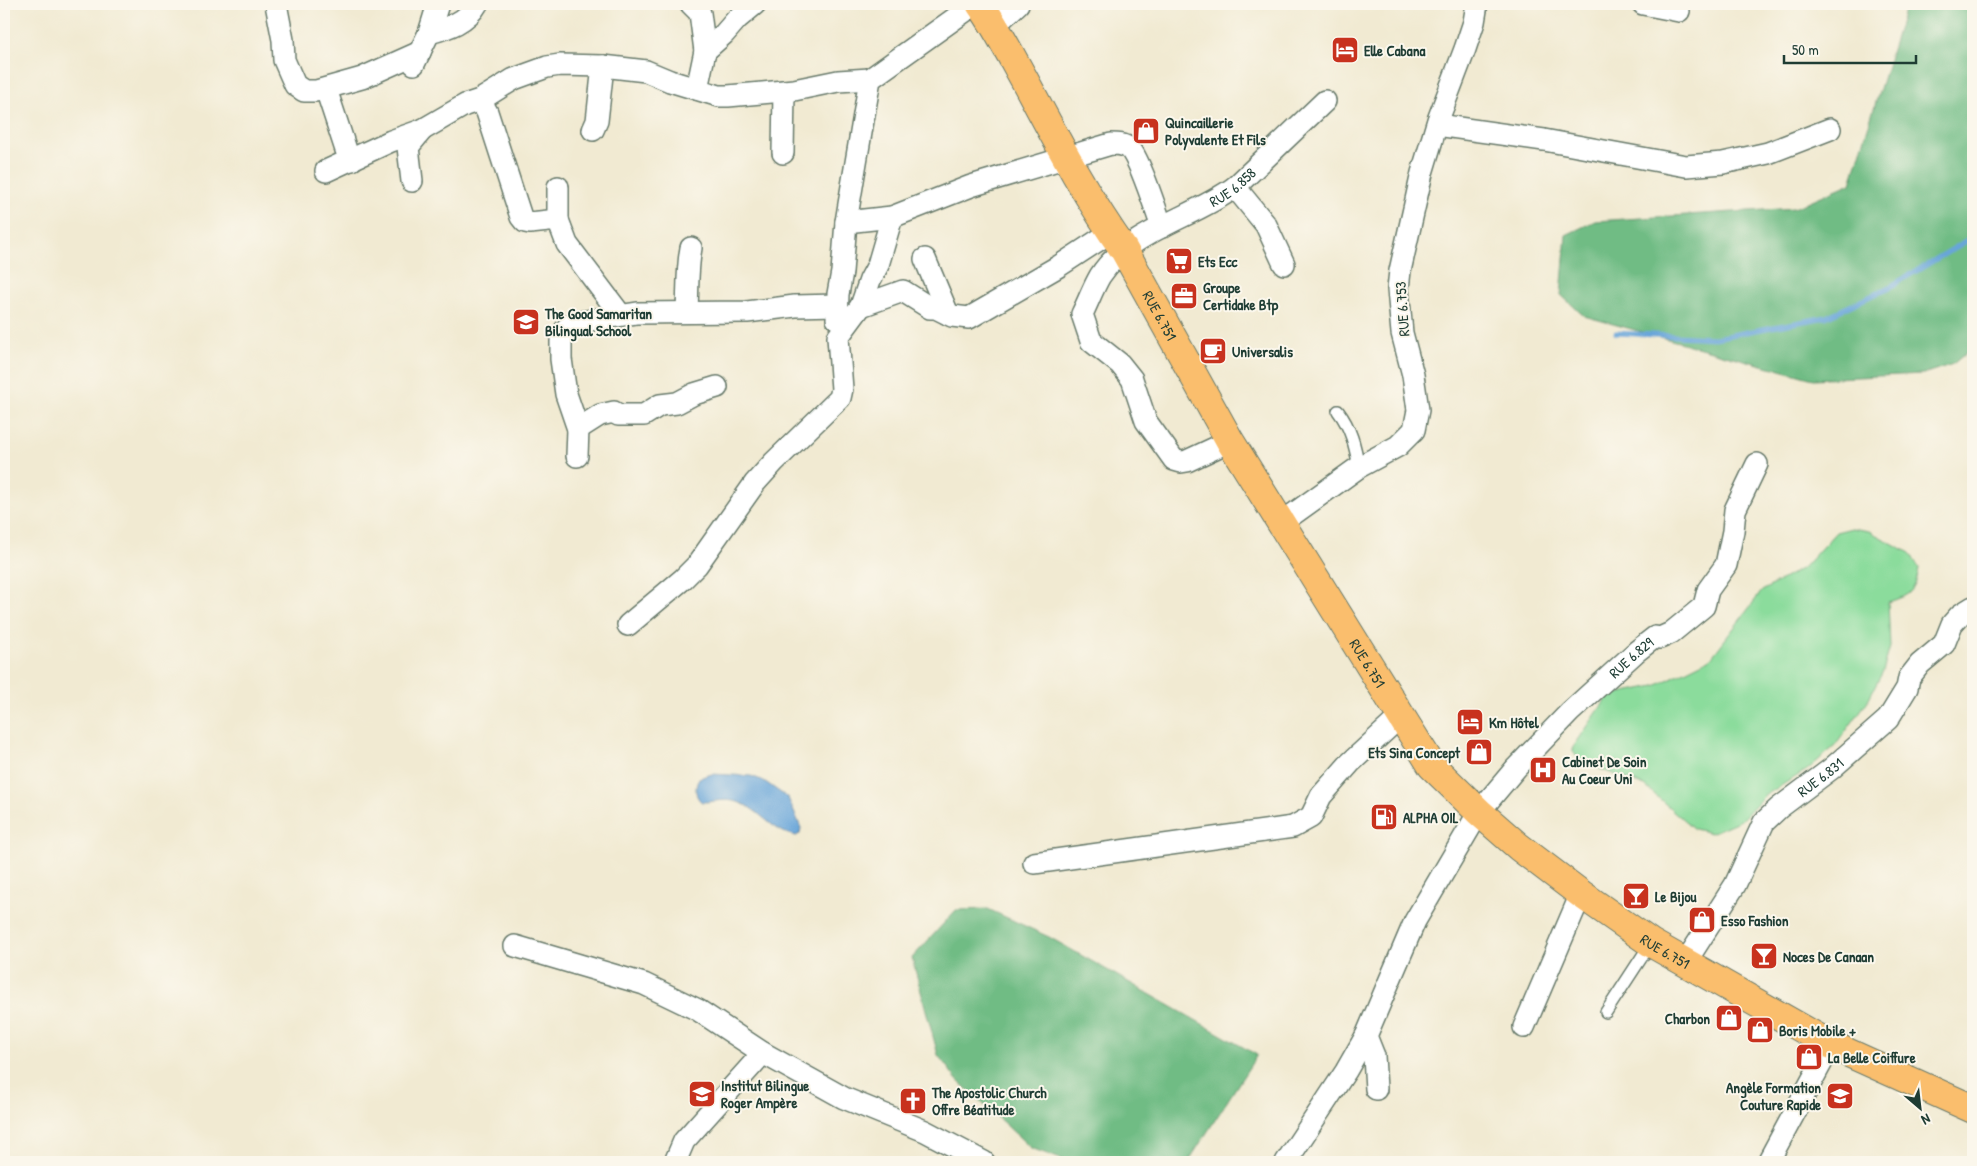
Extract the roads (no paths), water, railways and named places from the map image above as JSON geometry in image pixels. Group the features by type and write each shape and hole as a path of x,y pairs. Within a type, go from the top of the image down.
{"main road":[{"name":"RUE 6.751","path":"988,14 1067,157 1117,241 1230,441 1432,766 1479,812 1519,847 1581,894 1651,943 1831,1045 1973,1109"}],"street":[{"path":"276,4 283,40 284,60 295,85 304,91 326,89 347,81 362,78 420,52"},
{"path":"410,72 429,33 438,4"},
{"path":"429,33 450,27 472,13 477,4"},
{"path":"692,4 700,14 705,51 697,89"},
{"path":"705,51 755,4"},
{"path":"326,171 391,141 422,130 465,105 480,100 514,79 536,70 560,65 603,66 646,71 670,81 728,96 784,91 838,81 870,79 975,4"},
{"path":"988,14 1018,4"},
{"name":"RUE 6.753","path":"1281,523 1359,467 1398,446 1414,430 1418,410 1413,375 1402,333 1398,289 1400,271 1416,194 1436,125 1474,22 1477,4"},
{"path":"1643,4 1679,11"},
{"path":"593,130 597,121 603,66"},
{"path":"628,625 697,565 755,483 840,398 842,389 837,305 846,222 870,79"},
{"path":"326,89 346,150 352,160"},
{"path":"783,153 784,91"},
{"path":"480,100 487,112 521,217 525,222 530,223 558,220"},
{"name":"RUE 6.858","path":"1117,241 1162,227 1220,198 1235,187 1325,101"},
{"path":"1436,125 1544,140 1686,166 1723,163 1768,153 1830,129"},
{"path":"412,181 408,147 422,130"},
{"path":"846,222 892,217 971,186 1111,144 1120,144 1130,150 1137,163 1162,227"},
{"path":"558,186 558,220 567,244 584,263 620,314"},
{"path":"1235,187 1266,225 1284,264"},
{"path":"838,337 861,306 870,280 878,265 892,217"},
{"path":"861,306 903,291 930,308 936,308 952,316 969,318 1059,266 1117,241"},
{"path":"1117,241 1082,314 1088,337 1126,370 1136,387 1146,421 1174,460 1187,461 1230,441"},
{"path":"687,312 690,248"},
{"path":"925,259 948,314"},
{"path":"577,456 578,429 566,394 561,359 561,341 565,330 573,323 620,314 747,312 795,306 837,305"},
{"path":"578,429 609,413 644,414 660,405 677,403 694,394 716,388"},
{"name":"RUE 6.829","path":"1286,1162 1346,1071 1366,1036 1415,921 1479,812 1539,743 1623,663 1656,637 1660,638 1671,633 1704,606 1708,590 1726,565 1735,510 1757,464"},
{"name":"RUE 6.831","path":"1685,963 1734,885 1764,822 1779,808 1831,769 1888,719 1907,688 1909,678 1920,664 1944,644 1952,624 1960,615 1973,607"},
{"path":"1034,863 1292,827 1311,817 1320,796 1400,717"},
{"path":"1524,1027 1581,894"},
{"path":"515,946 644,984 698,1010 763,1053 837,1094 925,1131 984,1162"},
{"path":"1366,1036 1374,1056 1376,1089"},
{"path":"1768,1162 1831,1045"},
{"path":"675,1162 684,1141 763,1053"}],"lane":[{"path":"1338,411 1346,422 1352,436 1359,467"},
{"path":"1606,1012 1651,943"}],"water":[{"path":"712,774 751,776 764,781 788,798 801,828 800,833 797,836 788,834 772,825 750,808 733,801 702,802 699,800 696,788 699,778"}],"waterway":[{"path":"1616,333 1715,338 1826,317 1888,288 1973,237"}],"place":[{"name":"Elle Cabana","path":"1345,50"},
{"name":"Quincaillerie Polyvalente Et Fils","path":"1146,131"},
{"name":"Ets Ecc","path":"1179,261"},
{"name":"Groupe Certidake Btp","path":"1184,296"},
{"name":"The Good Samaritan Bilingual School","path":"526,322"},
{"name":"Universalis","path":"1213,351"},
{"name":"Km Hôtel","path":"1470,722"},
{"name":"Ets Sina Concept","path":"1479,752"},
{"name":"Cabinet De Soin Au Coeur Uni","path":"1543,770"},
{"name":"ALPHA OIL","path":"1384,817"},
{"name":"Le Bijou","path":"1636,896"},
{"name":"Esso Fashion","path":"1702,920"},
{"name":"Noces De Canaan","path":"1764,956"},
{"name":"Charbon","path":"1729,1018"},
{"name":"Boris Mobile +","path":"1760,1030"},
{"name":"La Belle Coiffure","path":"1809,1057"},
{"name":"Institut Bilingue Roger Ampère","path":"702,1094"},
{"name":"Angèle Formation Couture Rapide","path":"1840,1096"},
{"name":"The Apostolic Church Offre Béatitude","path":"913,1101"}]}
